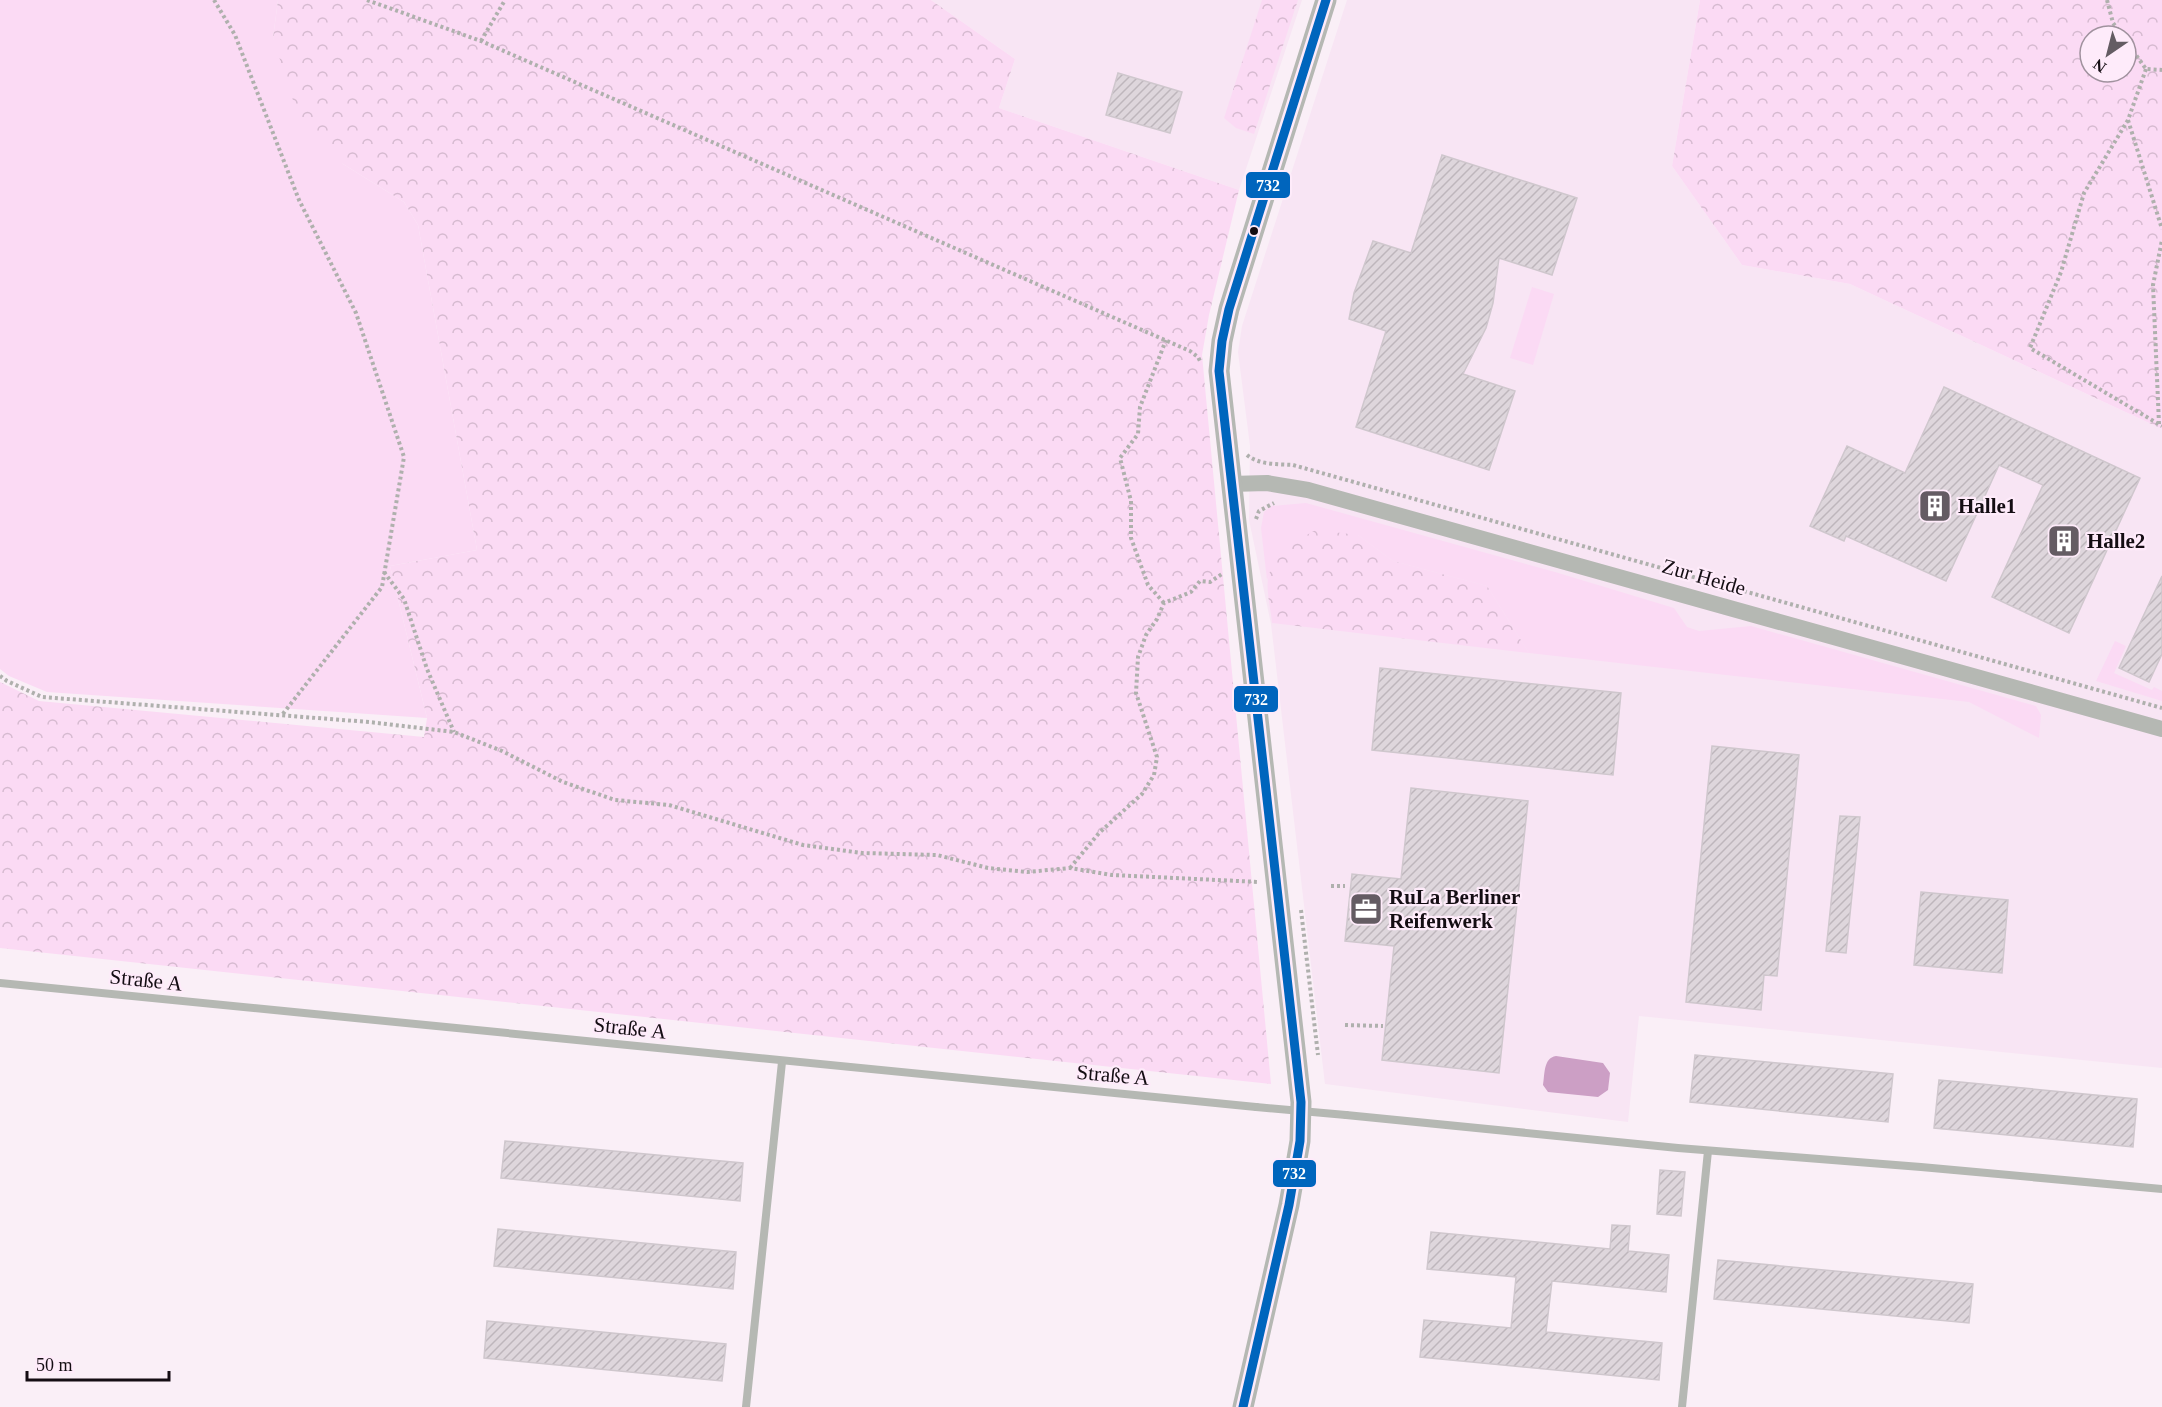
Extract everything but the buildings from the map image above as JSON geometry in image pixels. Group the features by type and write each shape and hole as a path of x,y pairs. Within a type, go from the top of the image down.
{"street":[{"path":"1243,1407 1289,1204 1300,1141 1298,1071 1219,371 1222,341 1229,309 1326,0"},
{"name":"Zur Heide","path":"1231,484 1284,484 2162,729"}],"lane":[{"name":"Straße A","path":"0,983 782,1062 1708,1151 1921,1167 2162,1189"},
{"path":"746,1407 782,1062"},
{"path":"1682,1407 1708,1151"}],"path":[{"path":"214,0 235,35 299,200 356,313 404,457 382,587 282,716"},
{"path":"368,0 481,41 1166,340 1190,351 1198,357 1202,366"},
{"path":"481,41 505,0"},
{"path":"2107,0 2114,24"},
{"path":"2138,58 2146,69"},
{"path":"2146,69 2162,70"},
{"path":"2146,69 2128,120 2084,193 2061,272 2030,348 2160,425"},
{"path":"2128,120 2162,229"},
{"path":"2160,425 2153,285 2162,240"},
{"path":"1164,603 1149,585 1131,538 1131,501 1120,458 1138,434 1140,407 1166,340"},
{"path":"1246,455 1253,460 1293,465 1327,474 2162,708"},
{"path":"1256,521 1259,511 1269,504 1283,501 1285,464"},
{"path":"1164,603 1181,598 1191,592 1200,582 1210,582 1240,562"},
{"path":"384,572 404,599 427,669 454,732"},
{"path":"1070,868 1099,833 1142,794 1154,775 1157,758 1136,693 1138,657 1146,635 1157,620 1164,603"},
{"path":"0,676 42,697 369,722 454,732 502,751 563,782 615,800 669,806 803,845 862,853 937,855 988,868 1027,872 1070,868 1112,875 1277,883"},
{"path":"1330,886 1345,886"},
{"path":"1301,905 1318,1055"},
{"path":"1345,1025 1383,1026"}],"shaded area":[{"path":"931,0 1302,0 1239,190 999,108 1015,59"},
{"path":"1347,0 1700,0 1672,166 1742,265 1850,284 2162,429 2162,1068 1639,1016 1628,1122 1325,1084 1271,624 1249,520 1250,446 1238,352 1242,326"},
{"path":"1556,1056 1603,1063 1610,1073 1608,1090 1598,1097 1548,1092 1543,1085 1545,1068 1549,1060"}],"green space":[{"path":"0,0 278,0 273,38 343,164 404,202 418,225 477,550 390,566 427,718 47,692 9,676 0,669"},
{"path":"278,0 931,0 1015,59 999,108 1239,190 1209,315 1202,355 1271,1084 0,948 0,682 39,701 424,737 427,718 390,566 477,550 418,225 404,202 343,164 300,122 273,38"},
{"path":"1262,0 1298,0 1254,134 1236,128 1224,118"},
{"path":"1700,0 2162,0 2162,429 1850,284 1742,265 1672,166"},
{"path":"1532,287 1554,294 1533,365 1510,358"},
{"path":"1306,503 1555,572 1674,608 1687,627 1699,631 1751,626 2036,706 2041,715 2039,738 1969,702 1529,653 1487,586 1393,561 1358,535 1274,564 1267,580 1261,528 1264,512 1272,506"},
{"path":"1316,530 1358,535 1393,561 1487,586 1529,653 1272,623 1268,590 1271,570 1286,549"},
{"path":"2115,641 2126,646 2114,673 2152,690 2154,687 2162,691 2162,701 2096,681"}],"transit line":[{"name":"732","path":"1243,1407 1289,1205 1300,1141 1301,1102 1219,371 1222,341 1229,309 1326,0"}],"place":[{"name":"Halle1","path":"1935,506"},
{"name":"Halle2","path":"2064,541"},
{"name":"RuLa Berliner Reifenwerk","path":"1366,909"}]}
